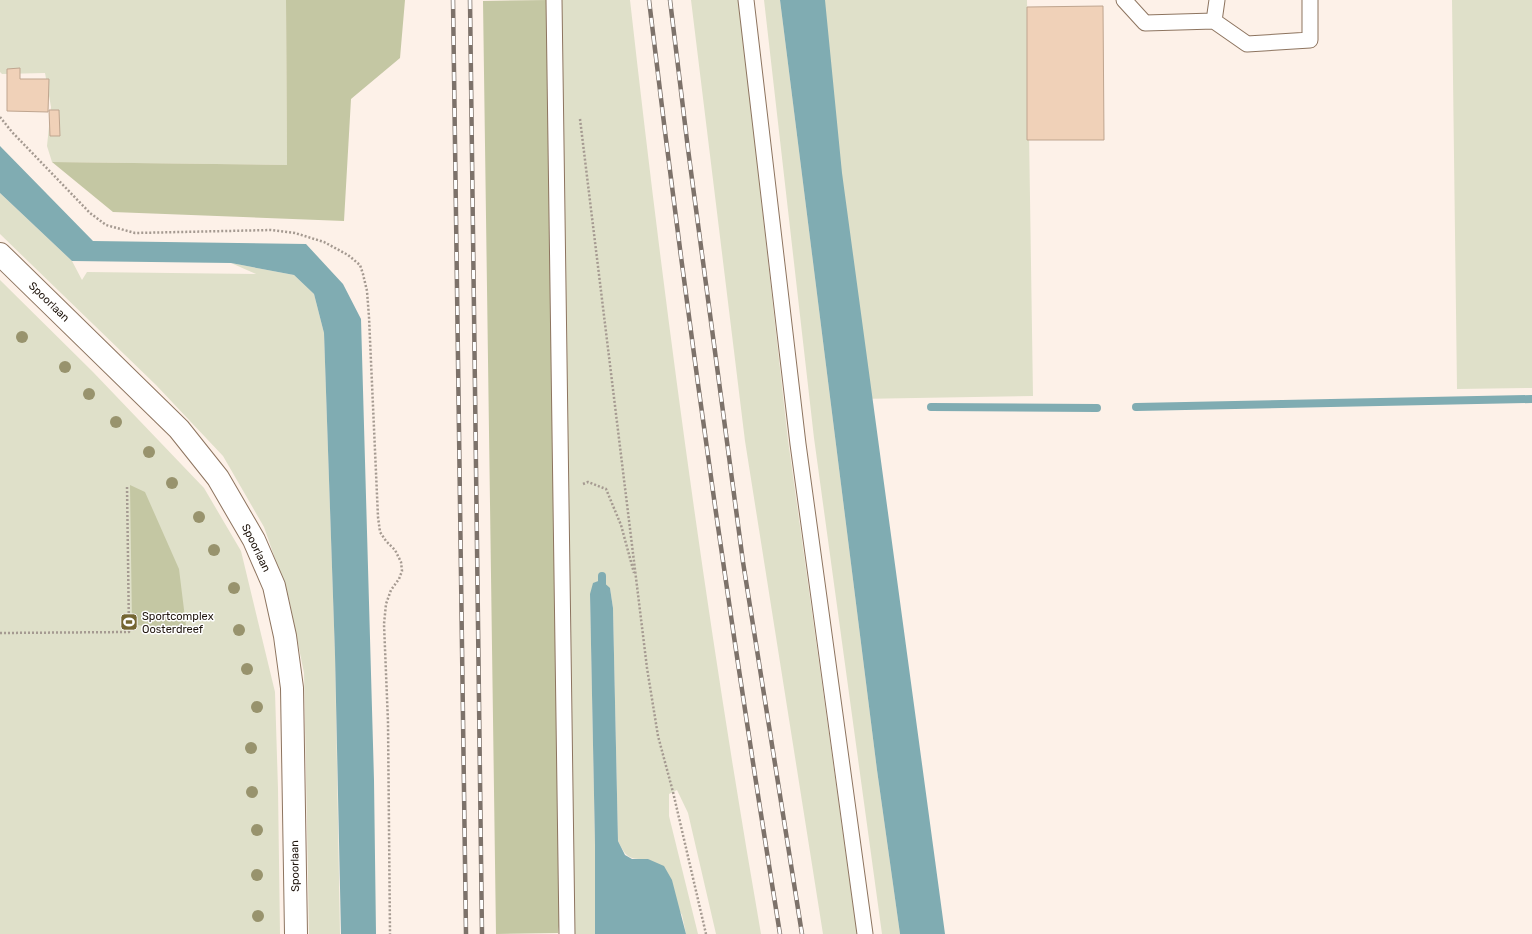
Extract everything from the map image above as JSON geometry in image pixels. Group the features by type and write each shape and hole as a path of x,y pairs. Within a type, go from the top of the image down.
{"main road":[{"name":"Spoorlaan","path":"0,254 179,429 218,478 257,547 274,586 286,636 292,688 296,934"}],"lane":[{"path":"554,0 567,934"},
{"path":"746,0 798,444 865,934"},
{"path":"1124,0 1145,23 1214,21 1247,44 1310,40 1310,0"},
{"path":"1214,21 1217,0"}],"path":[{"path":"579,115 647,668 658,736 673,792 706,934"},
{"path":"0,117 12,132 90,213 106,225 135,233 271,230 295,233 324,242 348,255 360,265 364,274 367,291 369,317 378,517 380,532 395,550 401,562 402,571 399,579 391,590 386,604 384,624 388,722 390,934"},
{"path":"560,498 575,486 588,482 606,489 621,525 637,583"},
{"path":"0,633 129,632 127,485"}],"green space":[{"path":"0,0 286,0 287,165 52,162 47,146 51,107 45,73 2,74 0,72"},
{"path":"286,0 405,0 400,58 351,99 344,221 113,212 52,162 287,165"},
{"path":"548,0 560,919 558,933 496,934 483,1"},
{"path":"560,0 630,0 643,117 688,468 741,818 761,934 716,934 688,813 677,790 669,794 669,816 698,934 686,934 682,915 648,859 629,857 626,855 618,841 613,608 610,588 590,594 595,845 595,934 575,934 570,771"},
{"path":"691,0 739,0 788,440 857,934 823,934 745,441"},
{"path":"764,0 780,0 877,770 900,934 882,934 814,438"},
{"path":"811,0 1027,0 1033,396 857,399"},
{"path":"1452,0 1532,0 1532,388 1457,389"},
{"path":"0,193 72,261 82,280 87,272 256,274 231,263 294,275 314,294 324,333 335,655 340,934 309,934 304,673 289,599 264,527 223,456 156,385 0,234"},
{"name":"Sportcomplex Oosterdreef","path":"0,280 93,372 204,488 241,551 275,692 280,934 0,934"},
{"path":"130,485 145,492 179,569 187,634 132,624"}],"water":[{"path":"780,0 825,0 842,173 945,934 900,934 877,770"},
{"path":"0,146 93,241 306,244 343,284 361,319 374,780 376,934 341,934 335,655 324,333 314,294 294,275 231,263 72,261 0,193"},
{"path":"601,580 610,588 613,608 618,841 625,855 632,859 648,859 664,866 672,880 686,934 595,934 595,845 590,594 593,583"}],"building":[{"path":"1103,6 1104,140 1027,140 1027,7"},
{"path":"20,68 20,79 49,79 48,112 7,111 7,69"},
{"path":"49,110 59,110 60,136 50,136"}],"waterway":[{"path":"1136,407 1532,399"},
{"path":"931,407 1097,408"},
{"path":"602,576 602,591"}],"railway":[{"path":"453,0 466,934"},
{"path":"470,0 482,934"},
{"path":"649,0 678,234 726,585 780,934"},
{"path":"670,0 688,149 743,562 802,934"}],"place":[{"name":"Sportcomplex Oosterdreef","path":"129,622"}]}
